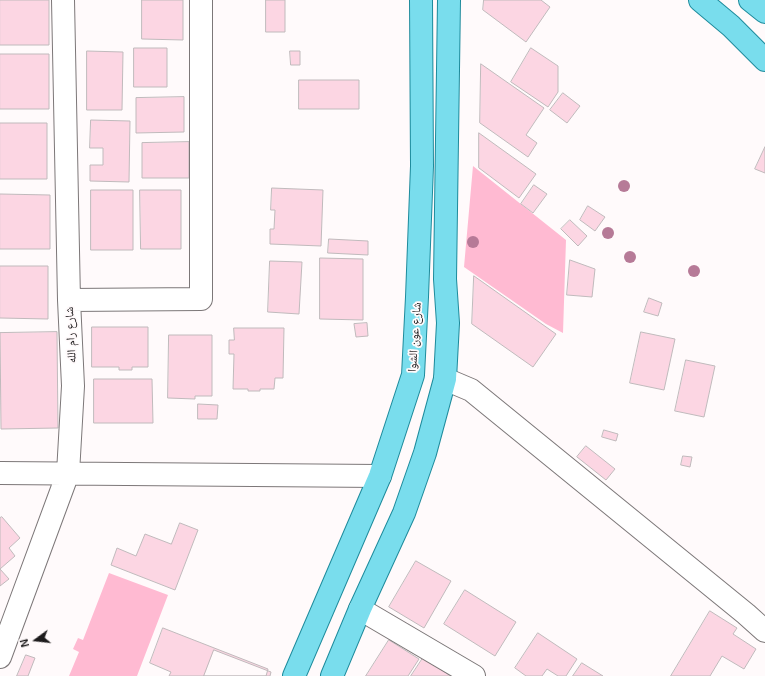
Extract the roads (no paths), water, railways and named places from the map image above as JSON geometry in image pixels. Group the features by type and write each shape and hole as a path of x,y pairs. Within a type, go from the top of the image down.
{"main road":[{"name":"شارع عون الشوا","path":"294,676 380,476 413,374 422,166 421,0"},
{"path":"332,676 360,609 404,513 425,453 445,379 448,323 446,279 449,0"},
{"path":"700,0 731,26 765,60"}],"street":[{"name":"شارع رام الله","path":"0,657 68,473 74,386 69,300 63,0"},
{"path":"69,300 201,299 201,0"},
{"path":"445,379 471,390 765,631"},
{"path":"0,473 380,476"},
{"path":"360,609 474,676"}]}
